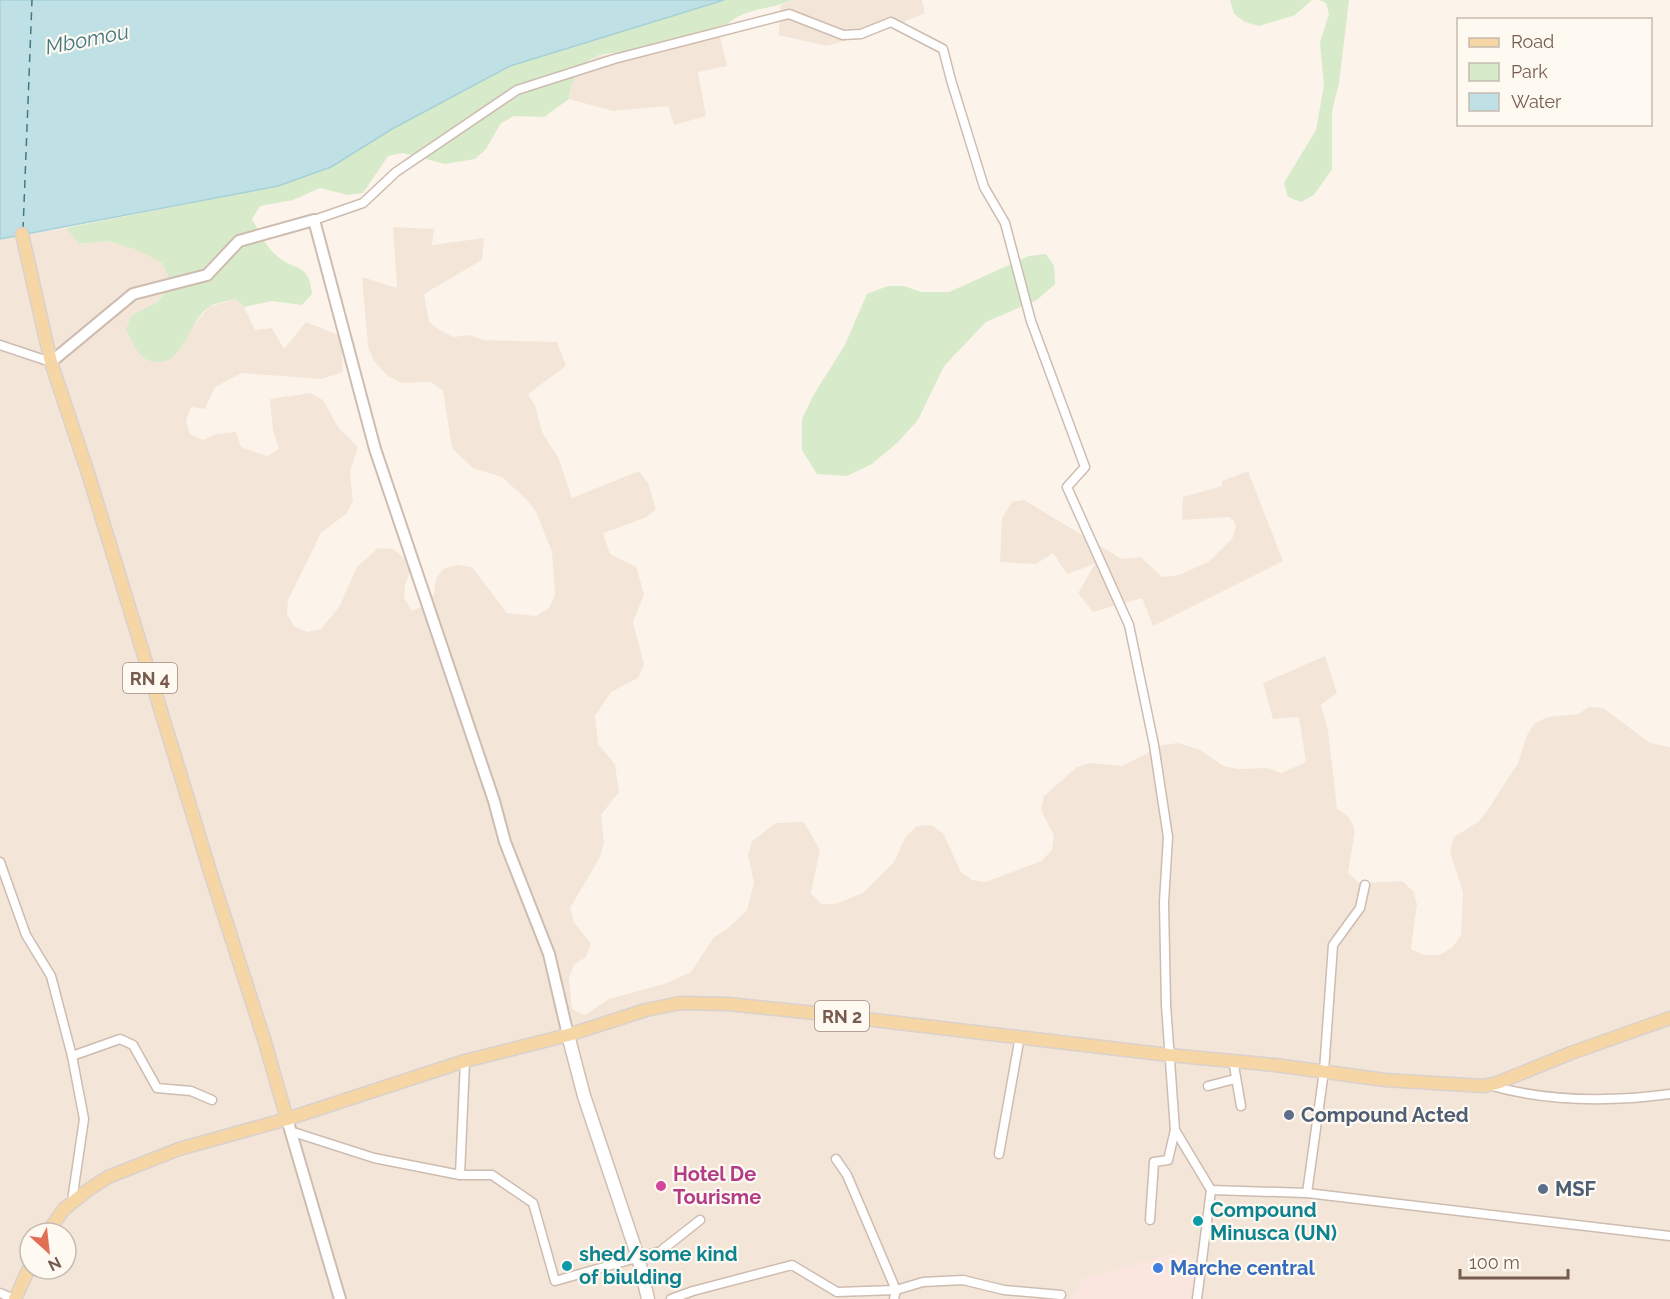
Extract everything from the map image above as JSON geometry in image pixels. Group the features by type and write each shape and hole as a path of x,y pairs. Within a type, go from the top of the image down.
{"main road":[{"name":"RN 4","path":"22,234 51,362 88,473 195,825 264,1039 288,1125"},
{"name":"RN 2","path":"56,1221 72,1201 108,1178 179,1149 288,1125 465,1061 568,1035 646,1010 680,1003 728,1004 815,1012 1168,1055 1233,1060 1385,1080 1491,1085 1571,1053 1670,1018"},
{"path":"568,1035 584,1096 638,1257 648,1299"},
{"path":"15,1299 23,1281"}],"street":[{"path":"0,345 51,362 133,294 207,275 239,241 314,220 363,203 396,172 517,90 614,59 789,14 843,35 861,34 891,22 943,48 984,187 1005,223 1031,321 1086,466 1067,487 1129,625 1154,746 1168,837 1164,902 1168,1055 1175,1130 1168,1160 1154,1162 1150,1220"},
{"path":"314,220 375,449 494,801 505,842 549,954 568,1035"},
{"path":"0,862 26,935 51,976 72,1056 84,1119 72,1201"},
{"path":"1307,1193 1324,1071 1333,945 1360,908 1365,885"},
{"path":"999,1154 1020,1036"},
{"path":"72,1056 120,1039 133,1045 157,1088 191,1090 212,1100"},
{"path":"1233,1060 1241,1106"},
{"path":"459,1175 465,1061"},
{"path":"1208,1086 1235,1079"},
{"path":"1491,1085 1522,1094 1585,1100 1670,1094"},
{"path":"288,1125 374,1158 459,1175 492,1175 533,1203 555,1281 661,1251 700,1220 663,1250"},
{"path":"288,1125 340,1299"},
{"path":"1175,1130 1211,1190 1197,1299"},
{"path":"836,1159 847,1175 895,1295"},
{"path":"1211,1190 1307,1193 1670,1236"},
{"path":"671,1299 792,1265 839,1295 895,1295 923,1282 963,1280 1004,1290 1060,1295"},
{"path":"0,1293 15,1299"}],"shaded area":[{"path":"792,0 922,0 925,13 894,26 827,46 779,35 780,6"},
{"path":"720,36 727,66 698,72 706,116 674,125 668,106 613,111 569,99 575,75 596,56 643,52"},
{"path":"393,227 434,229 432,245 484,238 482,260 424,294 429,322 454,337 469,335 483,340 557,342 566,366 528,394 535,405 542,432 559,459 572,498 639,471 648,483 656,510 645,518 603,533 610,554 636,567 644,595 633,622 644,664 638,678 611,692 595,716 598,744 615,764 619,792 601,815 604,843 600,857 570,908 574,922 591,944 586,957 574,965 569,978 572,1009 585,1015 609,999 664,984 691,972 714,937 726,930 747,910 754,883 748,855 752,841 776,823 804,822 820,850 811,893 821,904 835,904 863,893 894,862 906,836 917,826 931,825 943,833 961,872 972,880 986,882 1041,861 1052,850 1054,836 1041,810 1044,796 1077,767 1090,763 1122,766 1163,745 1178,743 1200,750 1224,766 1238,769 1267,768 1281,773 1306,762 1299,717 1273,719 1263,683 1325,656 1337,693 1321,705 1328,730 1337,809 1349,817 1355,830 1348,873 1359,883 1402,881 1413,891 1417,904 1411,949 1424,955 1439,955 1452,948 1461,935 1463,892 1450,852 1454,837 1478,822 1487,811 1518,763 1527,735 1535,723 1548,717 1578,714 1589,707 1603,708 1650,743 1670,747 1670,1299 0,1299 0,239 66,228 79,244 108,241 137,250 162,263 168,276 166,290 157,302 132,315 176,355 191,329 209,307 236,299 244,307 255,330 272,328 284,349 306,322 341,336 343,372 322,379 242,373 215,387 205,409 191,407 186,421 190,434 203,440 216,434 236,432 241,447 267,456 279,449 273,431 270,399 310,393 323,400 338,427 358,447 350,472 353,501 346,514 321,533 288,600 287,614 294,626 307,632 321,629 339,607 357,567 378,548 393,549 404,558 410,571 405,584 404,598 412,611 425,605 434,594 436,579 443,569 457,565 472,567 507,613 536,616 549,608 555,595 552,552 536,512 527,500 502,477 473,468 452,448 443,391 431,382 402,383 388,376 374,361 368,347 362,277 397,288"},
{"path":"1248,471 1283,561 1153,626 1142,598 1093,612 1078,593 1095,564 1067,574 1053,553 1036,564 1000,562 1002,518 1012,502 1024,500 1122,559 1141,557 1162,577 1179,575 1208,562 1232,539 1236,527 1234,521 1229,517 1182,520 1183,497 1222,486 1222,481"},
{"name":"Marche central","path":"1172,1254 1196,1258 1190,1299 1071,1299 1083,1279"}],"green space":[{"path":"724,0 792,0 742,15 733,20 720,36 661,49 595,57 576,75 569,99 544,117 514,116 501,123 486,149 475,159 445,164 403,153 388,156 363,193 348,195 320,188 293,200 260,206 252,219 262,238 276,255 300,268 308,276 312,294 302,305 272,301 244,307 236,299 209,307 202,313 180,349 166,361 150,361 140,355 126,329 132,315 157,302 166,291 168,276 162,263 137,250 108,241 79,244 66,228 278,186 331,167 392,129 510,66"},
{"path":"1230,0 1312,0 1295,15 1259,26 1245,22 1234,14"},
{"path":"1319,0 1349,0 1339,83 1332,111 1332,169 1314,195 1301,202 1288,197 1284,183 1316,130 1324,86 1320,42 1329,14 1326,3"},
{"path":"1046,254 1054,266 1055,284 1037,300 986,322 944,366 918,420 897,443 872,464 847,476 817,474 802,450 802,419 814,394 845,345 867,294 888,286 904,286 921,292 949,292 1029,256"}],"water":[{"name":"Mbomou","path":"0,0 724,0 510,66 392,129 331,167 278,186 0,239"}],"ferry route":[{"path":"23,230 32,0"}],"place":[{"name":"Compound Acted","path":"1289,1115"},
{"name":"Hotel De Tourisme","path":"661,1186"},
{"name":"MSF","path":"1543,1189"},
{"name":"Compound Minusca (UN)","path":"1198,1221"},
{"name":"shed/some kind of biulding","path":"567,1266"},
{"name":"Marche central","path":"1158,1268"}]}
